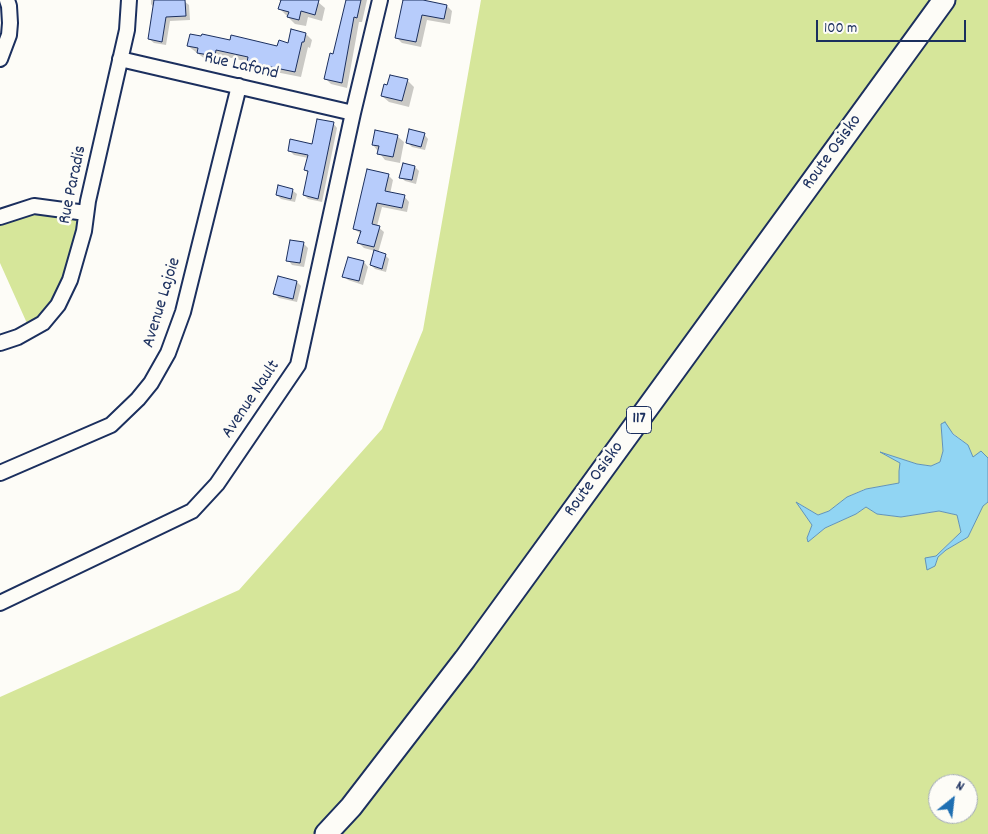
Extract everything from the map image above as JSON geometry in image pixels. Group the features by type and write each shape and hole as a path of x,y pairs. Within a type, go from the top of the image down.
{"highway":[{"name":"Route Osisko","path":"326,834 357,799 465,659 944,0"}],"street":[{"path":"0,59 9,35 10,23 7,0"},
{"name":"Rue Paradis","path":"0,344 18,337 43,323 58,305 70,280 84,231 86,213 127,30 129,0"},
{"name":"Avenue Nault","path":"0,603 192,510 217,484 298,365 353,113 380,0"},
{"name":"Rue Lafond","path":"120,58 353,113"},
{"name":"Avenue Lajoie","path":"0,473 111,425 138,399 151,383 168,353 183,312 239,86"},
{"path":"0,217 34,206 86,213"}],"green space":[{"path":"481,0 988,0 988,458 973,458 968,445 941,424 943,451 940,462 931,466 917,464 883,453 901,463 899,471 900,483 865,489 847,497 829,511 818,515 798,503 812,525 807,538 809,541 825,528 856,514 866,507 877,514 901,517 939,511 957,515 961,532 936,556 926,559 935,566 938,557 968,537 983,505 988,502 988,834 0,834 0,697 239,590 382,429 423,330"},
{"path":"8,213 86,213 70,280 30,330 0,263 0,217"}],"water":[{"path":"945,422 953,434 968,445 973,457 981,451 988,458 988,502 983,506 968,537 938,557 935,566 927,570 925,558 936,556 961,532 957,515 939,511 901,517 877,514 866,507 856,514 825,528 808,542 807,538 812,525 796,502 818,515 829,511 847,497 866,489 899,483 900,463 880,452 917,464 931,466 940,462 943,451 941,424"}],"building":[{"path":"154,0 185,0 186,16 166,17 162,42 148,39"},
{"path":"281,0 319,0 315,15 301,11 299,20 287,17 289,12 278,9"},
{"path":"346,0 361,0 357,18 354,17 342,83 324,79 330,53 333,54"},
{"path":"403,0 423,0 447,5 444,19 422,15 416,42 395,38"},
{"path":"291,29 306,33 295,72 247,62 248,57 216,50 215,56 197,53 198,48 187,46 190,34 201,36 202,34 230,40 231,35 277,46 279,40 288,43"},
{"path":"390,75 408,79 402,101 381,96 384,84 387,85"},
{"path":"317,119 334,122 318,199 303,195 308,171 304,170 308,155 288,151 290,139 312,144"},
{"path":"409,129 425,133 421,147 406,143"},
{"path":"375,130 398,135 393,157 377,154 379,146 372,145"},
{"path":"403,163 415,166 412,180 399,178"},
{"path":"367,169 389,174 385,191 405,195 402,208 377,203 372,224 380,226 374,247 357,243 361,231 353,229"},
{"path":"278,185 293,189 291,199 276,195"},
{"path":"290,240 304,242 300,263 286,261"},
{"path":"374,250 386,254 382,269 370,265"},
{"path":"348,257 364,261 359,281 342,277"},
{"path":"278,276 297,281 293,299 273,294"}]}
